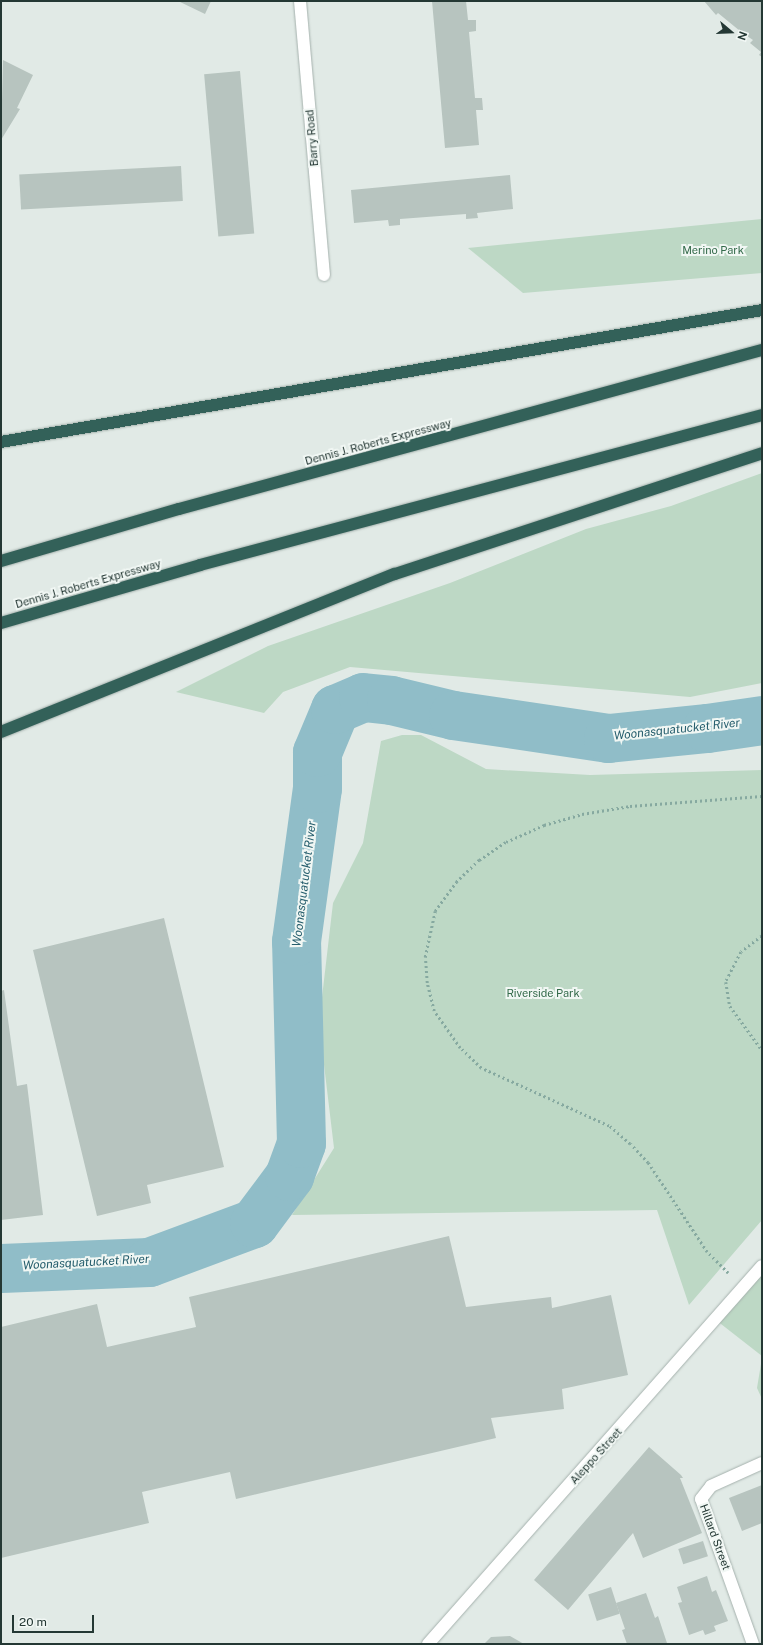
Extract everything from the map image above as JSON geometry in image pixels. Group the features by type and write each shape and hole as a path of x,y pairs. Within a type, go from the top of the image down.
{"highway":[{"path":"1,442 762,310"},
{"name":"Dennis J. Roberts Expressway","path":"1,561 179,509 762,350"},
{"name":"Dennis J. Roberts Expressway","path":"1,623 200,565 762,415"},
{"path":"1,732 395,574 762,454"}],"street":[{"name":"Barry Road","path":"300,1 324,276"},
{"name":"Aleppo Street","path":"428,1644 762,1266"},
{"name":"Hillard Street","path":"753,1644 701,1499 711,1486 762,1463"}],"path":[{"path":"743,1287 707,1252 648,1163 630,1144 609,1126 481,1068 460,1048 434,1011 427,983 425,957 435,911 456,882 479,860 513,839 544,825 582,814 630,806 762,796"},
{"path":"762,936 741,952 726,982 730,1006 762,1050"}],"green space":[{"name":"Merino Park","path":"762,219 762,273 523,293 468,248"},
{"path":"762,473 762,683 690,697 350,667 283,692 264,713 176,692 268,646 450,583 586,529 671,506"},
{"name":"Riverside Park","path":"402,735 421,735 486,769 590,775 762,770 762,1220 689,1305 657,1210 292,1215 334,1148 319,1023 333,903 363,843 381,741"},
{"path":"753,1267 762,1274 762,1356 712,1317"},
{"path":"762,1358 762,1399 757,1388"}],"building":[{"path":"178,1 211,1 205,14"},
{"path":"432,1 466,1 468,20 476,20 476,31 469,32 475,98 482,98 483,110 476,110 479,145 445,148"},
{"path":"704,1 762,1 762,57 759,55 761,52 750,43 753,40 747,36 744,38 738,33 740,31 718,13 716,15"},
{"path":"3,60 33,75 17,108 20,109 1,140"},
{"path":"240,71 254,233 218,237 204,74"},
{"path":"181,166 183,201 21,209 19,174"},
{"path":"510,175 513,209 477,213 478,218 466,219 466,214 400,219 400,225 389,226 388,220 354,223 351,190"},
{"path":"164,918 224,1167 147,1185 151,1203 97,1216 33,950"},
{"path":"4,990 17,1086 27,1084 43,1215 1,1220 1,991"},
{"path":"449,1236 466,1307 551,1297 552,1308 611,1295 628,1375 562,1389 564,1409 491,1418 496,1438 236,1499 230,1472 142,1492 149,1523 1,1558 1,1327 97,1304 107,1347 196,1327 189,1297"},
{"path":"649,1447 683,1478 680,1478 702,1533 643,1558 633,1533 568,1610 534,1580"},
{"path":"762,1485 762,1523 742,1531 729,1498"},
{"path":"703,1541 708,1556 683,1564 678,1549"},
{"path":"707,1576 712,1592 716,1590 728,1621 714,1626 716,1631 705,1635 703,1630 689,1635 678,1603 682,1602 677,1587"},
{"path":"611,1587 620,1614 597,1621 588,1594"},
{"path":"646,1593 655,1618 658,1616 667,1643 627,1644 622,1630 625,1629 616,1603"},
{"path":"510,1636 524,1644 484,1644 491,1637"}],"waterway":[{"name":"Woonasquatucket River","path":"1,1268 149,1262 254,1223 289,1176 301,1143 296,941 317,788 317,752 335,709 363,697 391,700 453,715 608,738 707,728 762,720"}]}
